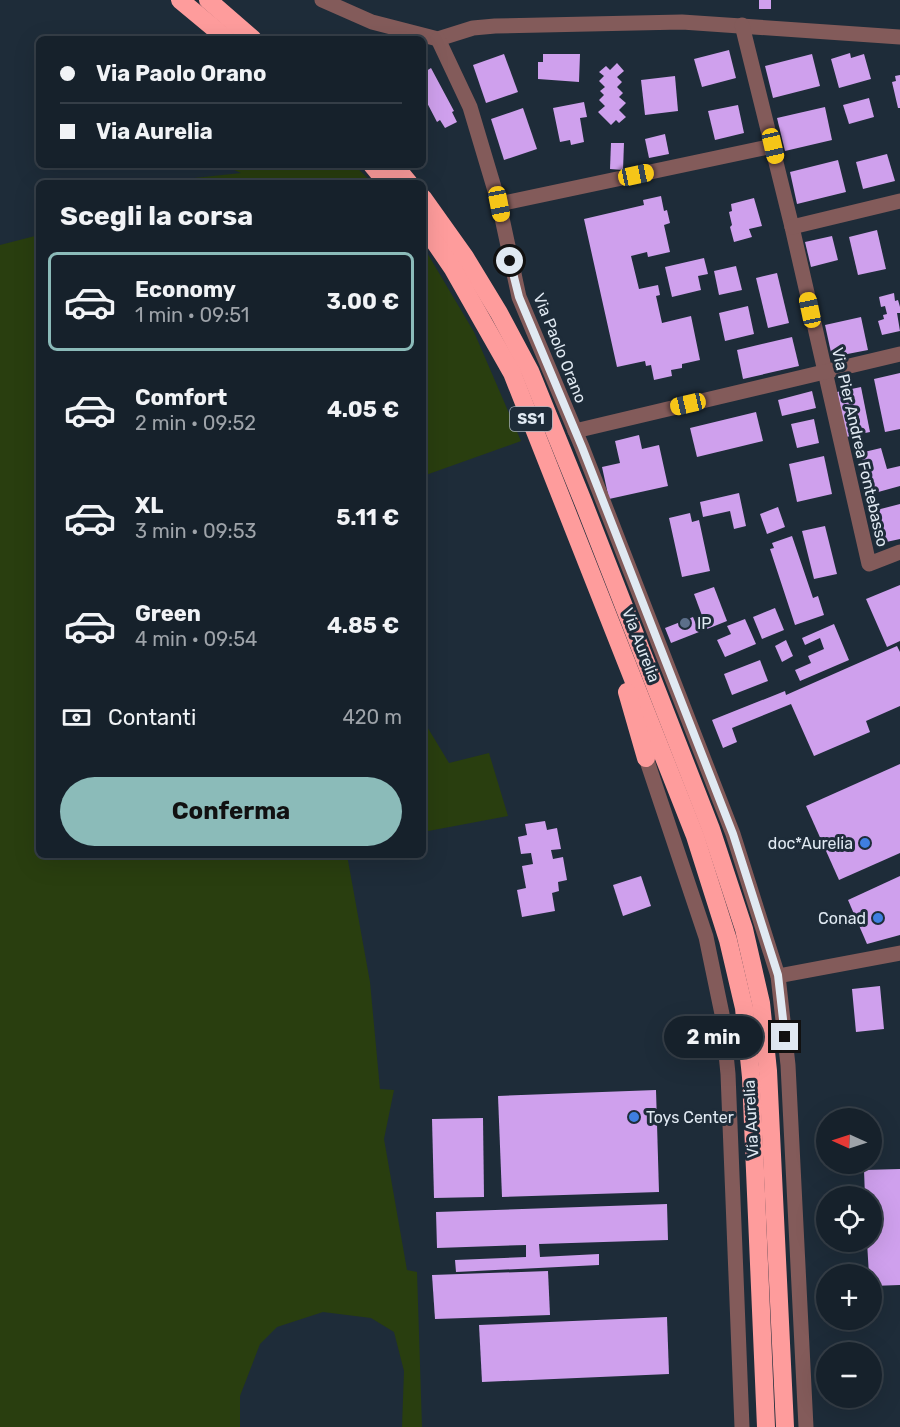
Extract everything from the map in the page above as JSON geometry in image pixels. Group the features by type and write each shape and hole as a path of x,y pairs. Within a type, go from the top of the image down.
{"highway":[{"path":"180,0 223,36"},
{"path":"208,0 250,36"},
{"path":"374,168 384,180"},
{"path":"396,168 406,180"},
{"name":"Via Aurelia","path":"426,202 465,257 530,371 711,829 744,929 761,1003 768,1071 785,1427"},
{"name":"Via Aurelia","path":"426,229 453,269 512,373 695,836 728,940 744,1008 752,1089 766,1427"},
{"path":"612,626 618,660 646,758"}],"street":[{"path":"322,0 372,22 438,39 473,28 495,26 667,22 742,25 900,37"},
{"name":"Via Pier Andrea Fontebasso","path":"742,25 773,146 869,564 900,552"},
{"name":"Via Paolo Orano","path":"438,39 470,107 499,204 519,297 575,431"},
{"path":"499,204 773,146"},
{"path":"792,227 900,201"},
{"path":"575,431 900,354"},
{"name":"Via Aurelia","path":"575,431 733,834 778,975 788,1065 806,1427"},
{"name":"Via Aurelia","path":"646,758 706,937 722,1014 729,1074 742,1427"},
{"path":"778,975 900,953"}],"green space":[{"path":"230,168 357,168 370,180 185,180 241,173"},
{"path":"36,236 36,858 348,858 370,982 380,1089 394,1090 384,1139 407,1270 417,1272 422,1427 402,1427 404,1371 394,1332 371,1318 323,1312 277,1327 260,1344 240,1396 240,1427 0,1427 0,245"},
{"path":"426,251 474,332 521,441 426,475"},
{"path":"426,725 449,763 489,753 508,816 426,831"}],"building":[{"path":"759,0 771,0 771,9 759,9"},
{"path":"729,50 736,78 702,87 694,59"},
{"path":"850,53 851,58 864,54 871,79 839,88 831,59"},
{"path":"504,54 518,92 486,103 473,65"},
{"path":"543,54 580,54 579,82 538,79 538,62 543,62"},
{"path":"812,54 820,86 773,98 765,66"},
{"path":"617,63 624,71 617,77 622,82 617,87 623,93 619,97 626,103 619,110 626,117 619,123 616,120 611,125 598,112 605,106 599,100 604,95 600,91 605,87 599,81 604,76 599,72 606,66 610,70"},
{"path":"431,68 454,111 452,112 457,122 445,128 440,120 437,122 426,101 426,71"},
{"path":"900,75 900,108 898,108 892,82 896,81 895,76"},
{"path":"675,76 678,111 645,115 641,80"},
{"path":"869,98 874,117 849,124 843,105"},
{"path":"584,102 587,117 580,118 584,142 571,145 570,140 560,142 553,108"},
{"path":"738,105 744,133 715,140 708,111"},
{"path":"825,107 832,140 785,151 777,118"},
{"path":"523,108 537,149 504,160 491,119"},
{"path":"665,134 669,154 649,158 645,139"},
{"path":"611,143 624,143 623,170 610,169"},
{"path":"887,154 895,181 863,189 856,162"},
{"path":"838,160 846,192 797,204 790,172"},
{"path":"661,196 664,211 667,210 670,223 664,225 670,252 648,257 647,252 631,256 639,289 658,285 660,295 656,296 662,323 691,316 700,360 682,364 682,368 671,370 672,376 654,380 651,365 646,366 645,361 617,367 584,219 644,205 643,200"},
{"path":"754,198 762,226 749,229 752,237 734,242 730,227 732,225 729,212 732,211 731,204"},
{"path":"877,230 886,269 858,275 849,237"},
{"path":"832,236 838,260 811,267 805,242"},
{"path":"704,258 708,274 698,276 701,290 672,297 665,267"},
{"path":"736,266 742,290 719,295 714,271"},
{"path":"777,273 789,323 768,328 756,278"},
{"path":"894,293 895,301 898,300 900,307 900,313 897,313 900,331 882,335 878,321 884,319 883,315 887,314 885,306 881,307 879,297"},
{"path":"748,306 754,334 725,341 719,313"},
{"path":"861,317 868,350 832,357 825,325"},
{"path":"792,337 799,366 743,379 737,350"},
{"path":"900,373 900,429 885,432 874,379"},
{"path":"861,387 870,432 846,437 837,392"},
{"path":"812,391 816,408 782,416 778,400"},
{"path":"756,412 763,441 697,457 690,428"},
{"path":"814,419 819,443 797,448 791,424"},
{"path":"639,435 642,449 659,445 668,486 609,499 602,467 620,463 615,441"},
{"path":"881,448 887,469 900,466 900,486 871,494 860,453"},
{"path":"824,456 832,494 797,502 789,464"},
{"path":"739,493 746,526 734,529 730,511 703,517 700,502"},
{"path":"900,504 900,539 877,544 869,512"},
{"path":"778,507 785,527 767,534 760,514"},
{"path":"690,513 692,522 699,520 710,571 682,577 669,518"},
{"path":"825,526 837,574 814,579 802,531"},
{"path":"792,536 813,598 818,596 824,615 795,625 770,549 774,548 772,543"},
{"path":"900,585 900,641 887,647 866,599"},
{"path":"714,587 727,621 707,629 694,594"},
{"path":"775,608 784,630 762,639 753,617"},
{"path":"693,617 699,632 671,643 665,628"},
{"path":"745,619 756,644 725,657 717,640 731,634 727,626"},
{"path":"834,624 849,660 800,681 795,670 811,663 808,656 824,649 820,638 805,645 802,638"},
{"path":"786,640 793,656 782,662 775,646"},
{"path":"897,646 900,652 900,706 866,721 870,732 814,756 791,704 732,728 737,742 723,748 712,720 785,691 786,695"},
{"path":"760,660 768,681 732,695 724,674"},
{"path":"900,764 900,853 839,880 806,806"},
{"path":"545,821 547,830 557,828 561,849 551,850 553,859 563,857 567,880 558,882 559,891 552,893 555,911 522,917 517,890 526,888 522,866 533,864 531,853 521,854 518,837 527,835 525,824"},
{"path":"641,876 651,906 623,916 613,885"},
{"name":"Conad","path":"900,876 900,935 867,944 848,900"},
{"path":"880,986 884,1029 856,1032 852,989"},
{"path":"656,1090 659,1192 502,1197 498,1096"},
{"path":"483,1118 484,1197 434,1198 432,1119"},
{"path":"900,1169 900,1285 882,1286 882,1264 868,1264 868,1252 882,1252 882,1186 865,1186 864,1174 882,1174 882,1170"},
{"path":"667,1204 668,1240 539,1244 540,1257 599,1254 599,1265 456,1272 455,1260 526,1257 526,1245 437,1248 436,1212"},
{"path":"548,1271 550,1315 435,1319 432,1275"},
{"path":"667,1317 669,1374 482,1382 479,1325"}],"place":[{"name":"IP","path":"685,623"},
{"name":"doc*Aurelia","path":"865,843"},
{"name":"Conad","path":"878,918"},
{"name":"Toys Center","path":"634,1117"}],"route":[{"path":"510,261 519,297 582,447 733,834 778,975 785,1037"}]}
